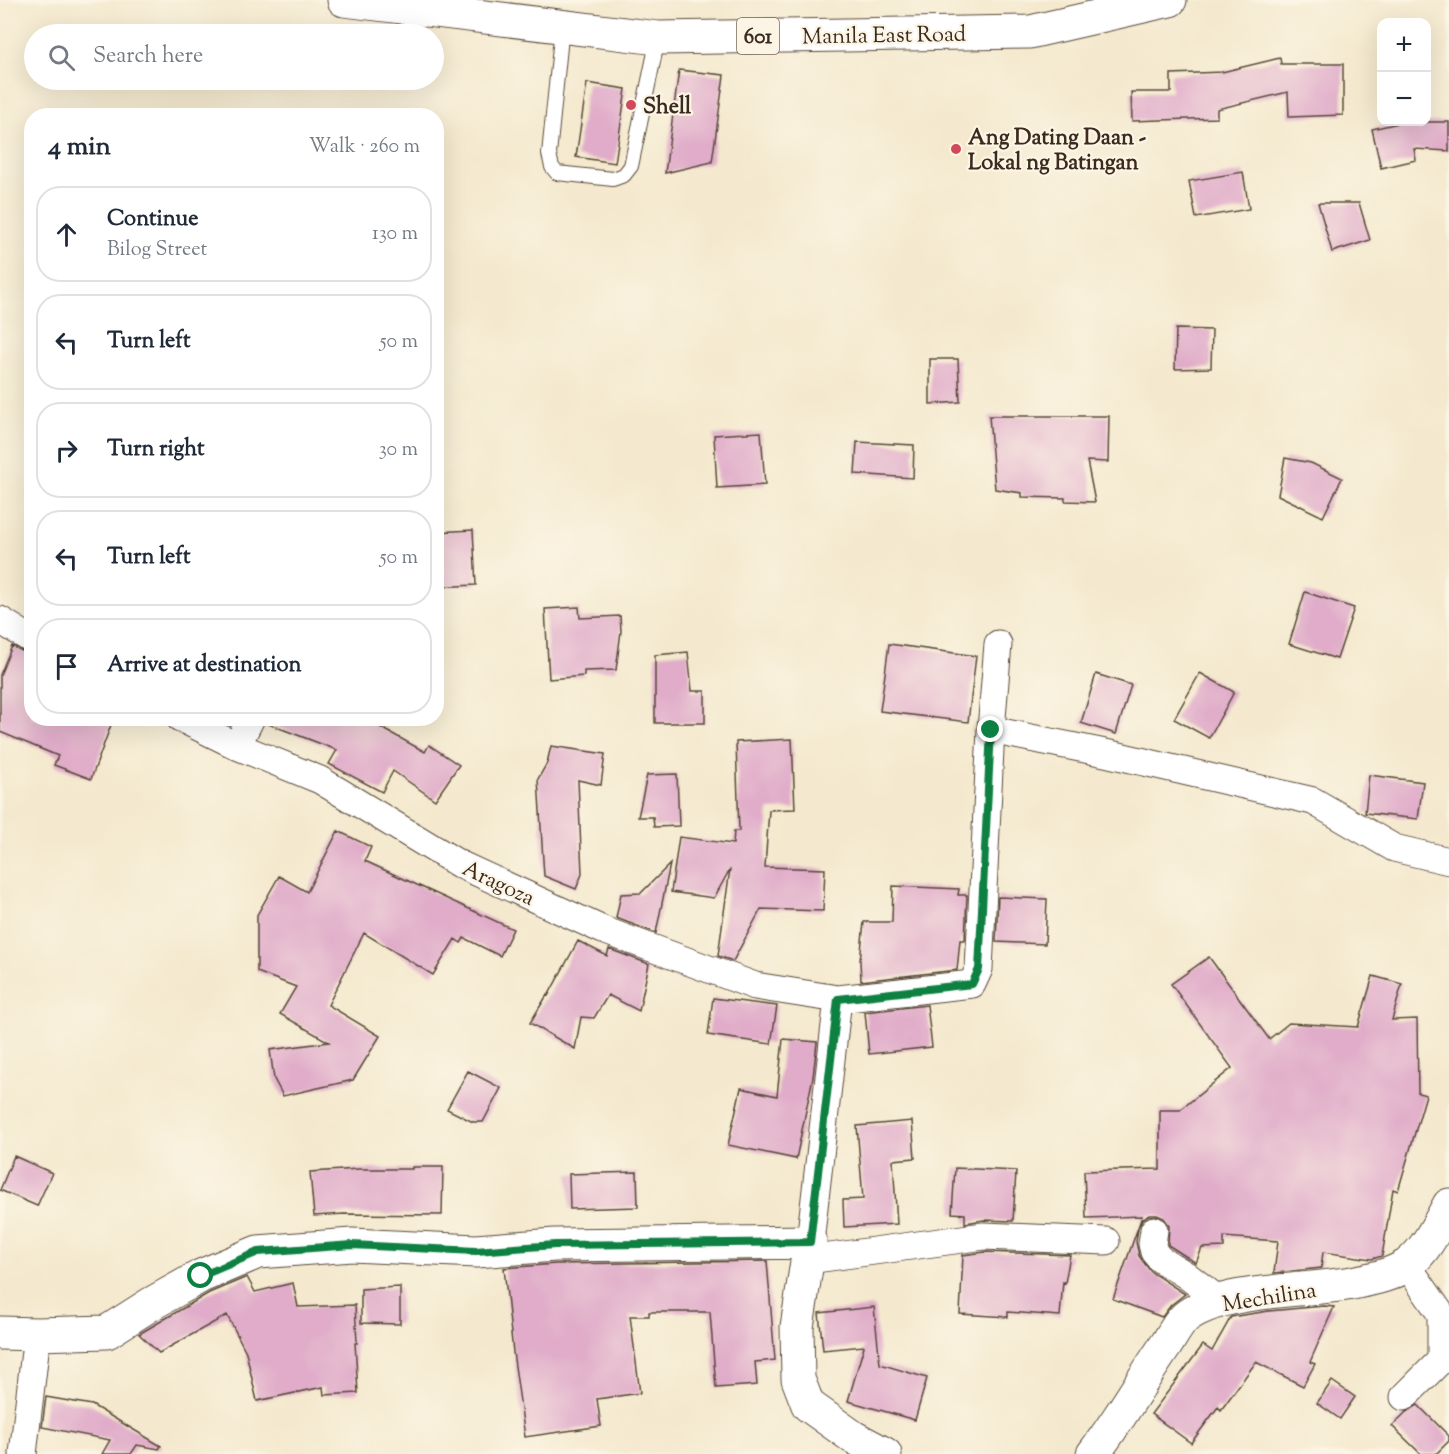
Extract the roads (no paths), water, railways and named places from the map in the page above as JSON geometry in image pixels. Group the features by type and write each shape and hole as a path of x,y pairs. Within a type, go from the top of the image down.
{"street":[{"name":"Manila East Road","path":"344,0 658,38 1030,32 1170,0"},
{"path":"0,620 24,635"},
{"path":"998,644 991,730 1110,754 1313,801 1394,848 1449,861"},
{"name":"Aragoza","path":"196,726 237,746 320,780 459,864 603,930 755,986 838,999 972,984 979,969 991,730"},
{"path":"237,746 247,726"},
{"path":"838,999 809,1251 797,1327 798,1379 808,1405 853,1437 885,1454"},
{"name":"Mechilina","path":"1093,1454 1186,1316 1220,1301 1257,1294 1322,1288 1383,1277 1407,1265 1420,1251 1449,1205"},
{"path":"1154,1230 1152,1244 1154,1252 1160,1259 1186,1275 1220,1301"},
{"path":"0,1333 107,1332 201,1276 258,1252 352,1245 476,1251 555,1245 809,1251 984,1236 1106,1241"},
{"path":"1404,1397 1445,1360 1442,1314 1407,1265"},
{"path":"23,1454 37,1334"}],"lane":[{"path":"562,27 549,154 552,167 557,173 613,179 624,175 631,166 658,38"}],"place":[{"name":"Shell","path":"631,105"},
{"name":"Ang Dating Daan - Lokal ng Batingan","path":"956,149"}]}
